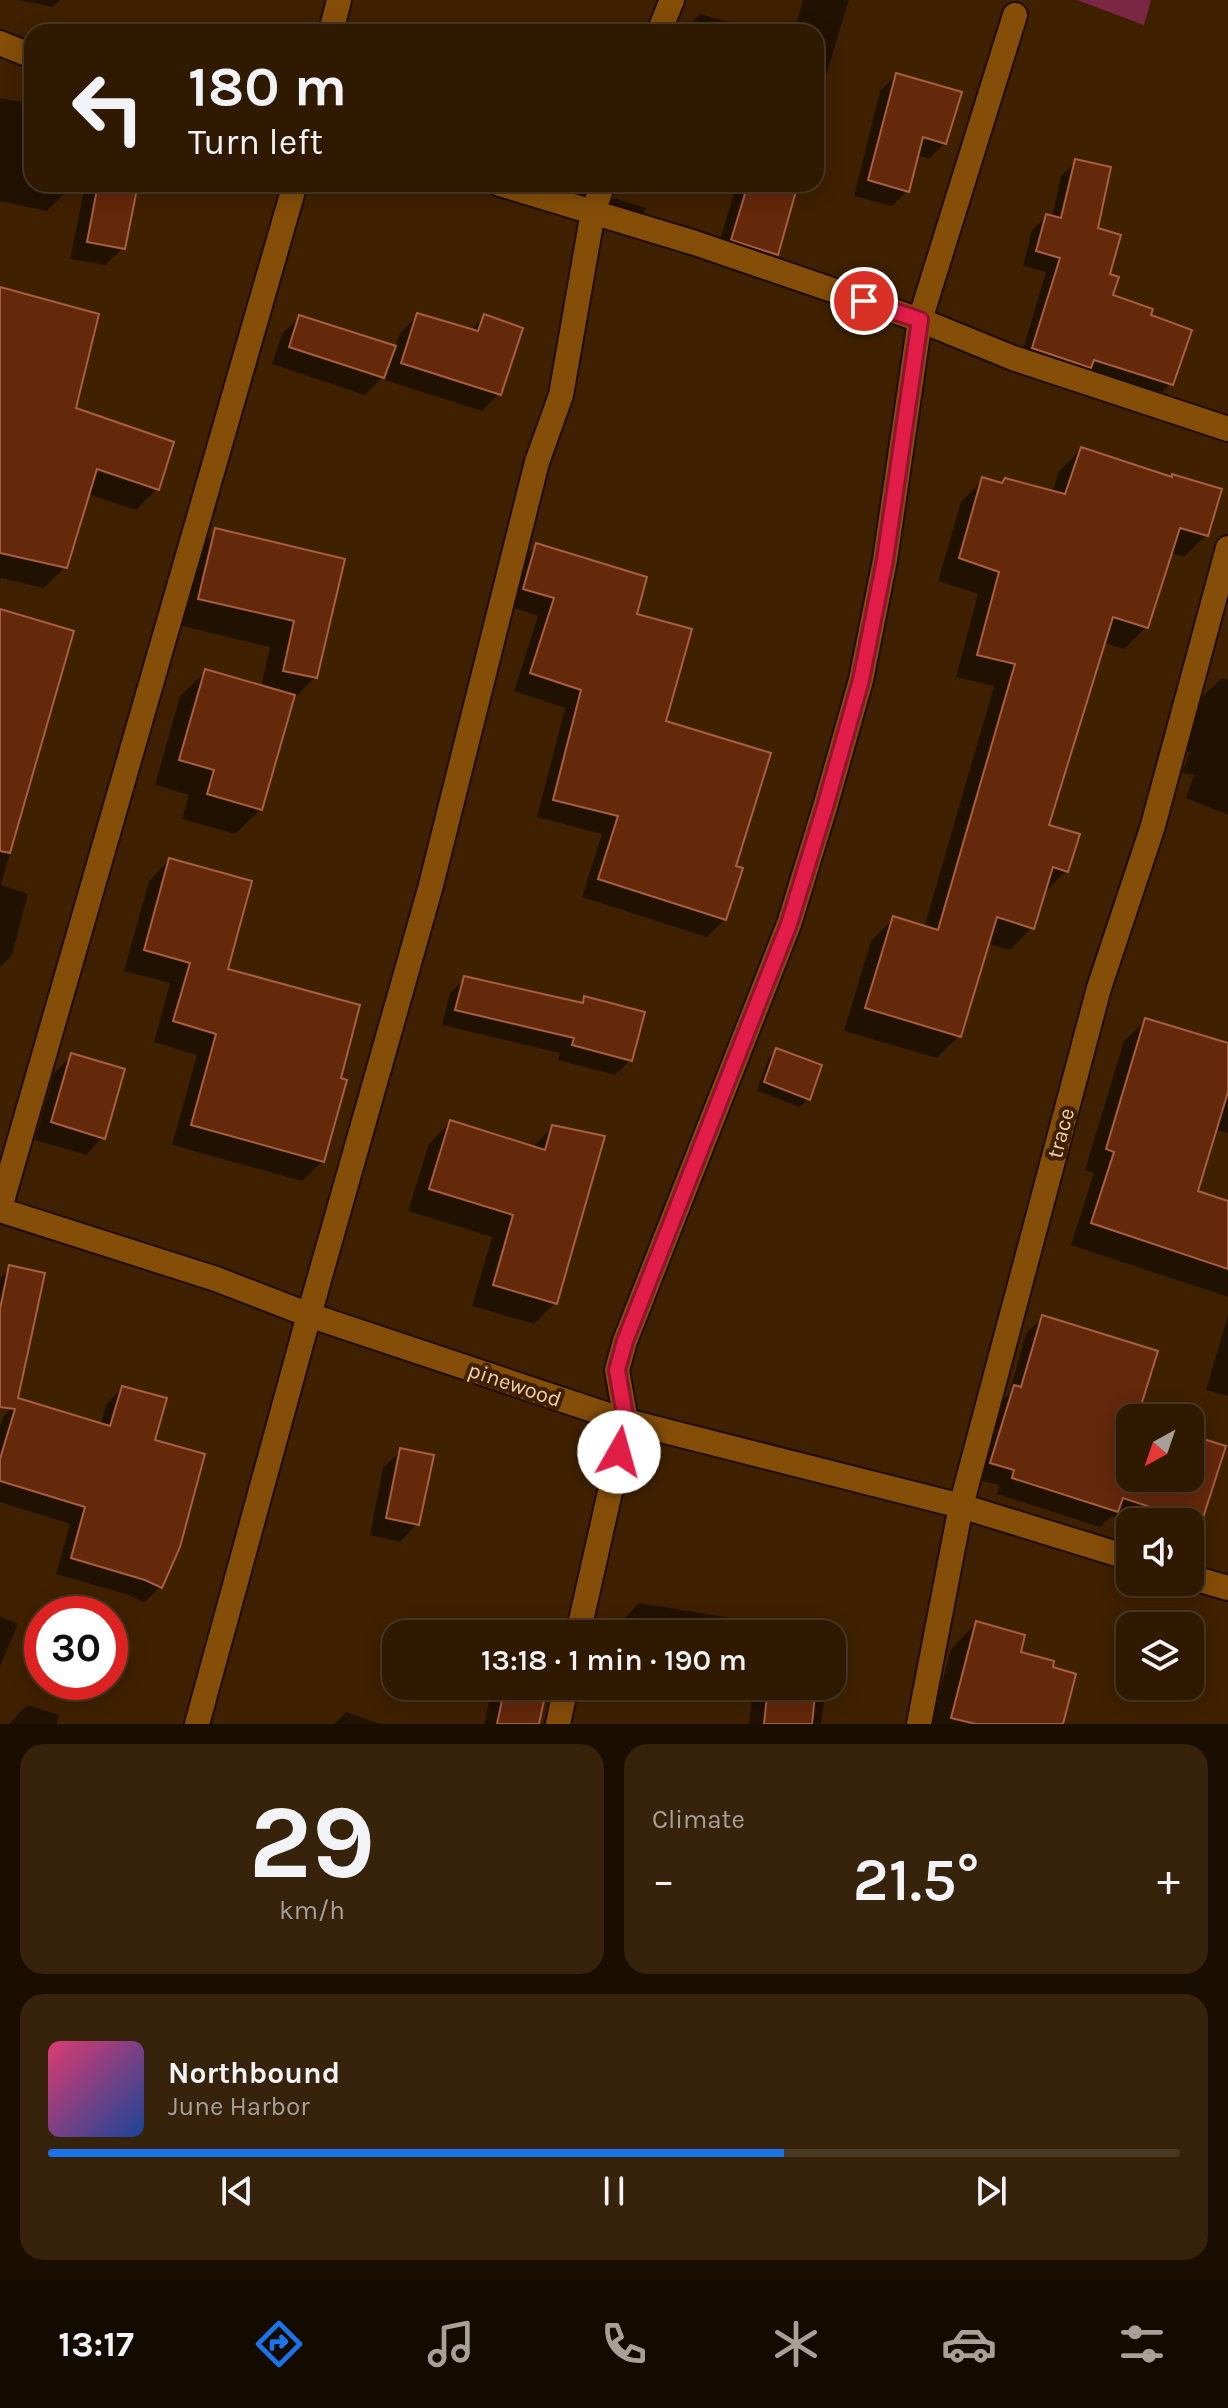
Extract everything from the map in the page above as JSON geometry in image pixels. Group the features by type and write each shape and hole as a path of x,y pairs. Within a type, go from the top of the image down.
{"street":[{"path":"333,24 339,0"},
{"path":"662,24 672,0"},
{"path":"581,1620 626,1421 617,1370 625,1341 789,924 861,680 885,560 920,320 1015,15"},
{"path":"0,43 24,53"},
{"path":"0,1209 293,192"},
{"path":"527,192 695,243 920,320 1013,358 1228,429"},
{"path":"197,1724 430,889 537,462 561,395 593,212 600,192"},
{"name":"trace","path":"919,1724 961,1506 1099,988 1152,829 1228,548"},
{"name":"pinewood","path":"0,1209 216,1279 309,1315 626,1421 961,1506 1116,1554"},
{"path":"1204,1581 1228,1588"},
{"path":"558,1724 563,1700"}],"shaded area":[{"path":"1077,0 1151,0 1144,25"}],"building":[{"path":"896,73 962,92 946,144 923,137 909,192 868,180"},
{"path":"1075,159 1111,167 1098,228 1121,235 1110,274 1119,277 1113,295 1153,309 1151,315 1192,330 1173,385 1094,360 1091,368 1032,348 1060,258 1036,251 1046,214 1061,218"},
{"path":"96,192 136,192 125,249 87,242"},
{"path":"746,192 796,192 778,255 731,240"},
{"path":"0,287 99,314 76,408 174,442 159,490 97,469 67,568 0,553"},
{"path":"417,313 478,331 484,314 523,328 501,395 401,363"},
{"path":"299,315 396,346 384,378 289,347"},
{"path":"1081,447 1172,477 1172,474 1222,489 1208,536 1180,528 1148,628 1113,617 1049,825 1080,834 1068,872 1053,867 1034,929 997,917 961,1037 865,1008 893,916 938,930 1015,664 977,655 999,572 959,558 982,477 1002,483 1005,478 1065,494"},
{"path":"215,528 345,559 317,678 283,671 294,621 198,599"},
{"path":"536,543 647,577 637,614 692,629 666,721 771,753 736,866 743,868 726,920 598,879 618,816 553,800 581,690 530,673 554,598 523,589"},
{"path":"0,609 74,631 10,853 0,851"},
{"path":"205,669 295,695 262,810 207,794 214,770 179,760"},
{"path":"169,858 252,881 228,969 360,1005 341,1078 347,1080 324,1162 191,1125 216,1034 173,1021 190,963 144,950"},
{"path":"464,976 583,1003 584,996 645,1012 632,1061 572,1045 574,1038 455,1010"},
{"path":"1145,1018 1228,1043 1228,1092 1198,1191 1228,1201 1228,1269 1091,1223 1114,1152 1106,1149"},
{"path":"776,1048 822,1065 810,1100 764,1082"},
{"path":"71,1053 125,1069 105,1139 51,1122"},
{"path":"450,1120 545,1150 552,1125 605,1136 557,1304 493,1285 513,1215 429,1189"},
{"path":"9,1265 45,1273 18,1398 110,1426 122,1386 167,1398 155,1440 205,1454 180,1547 162,1588 71,1558 85,1507 0,1481 0,1459 15,1409 0,1407 0,1309"},
{"path":"1042,1315 1158,1351 1141,1404 1116,1404 1116,1492 1204,1492 1204,1439 1226,1446 1204,1515 1204,1508 1153,1508 1123,1498 1116,1511 1012,1478 1014,1470 990,1463 1014,1385 1021,1387"},
{"path":"400,1448 434,1455 419,1525 386,1518"},
{"path":"976,1621 1025,1635 1021,1652 1054,1661 1053,1667 1076,1674 1063,1724 976,1724 951,1718"},
{"path":"502,1700 544,1700 539,1724 497,1724"},
{"path":"767,1700 815,1700 812,1724 764,1724"}],"route":[{"path":"619,1452 626,1421 617,1370 625,1341 789,924 861,680 885,560 920,320 864,301"}]}
